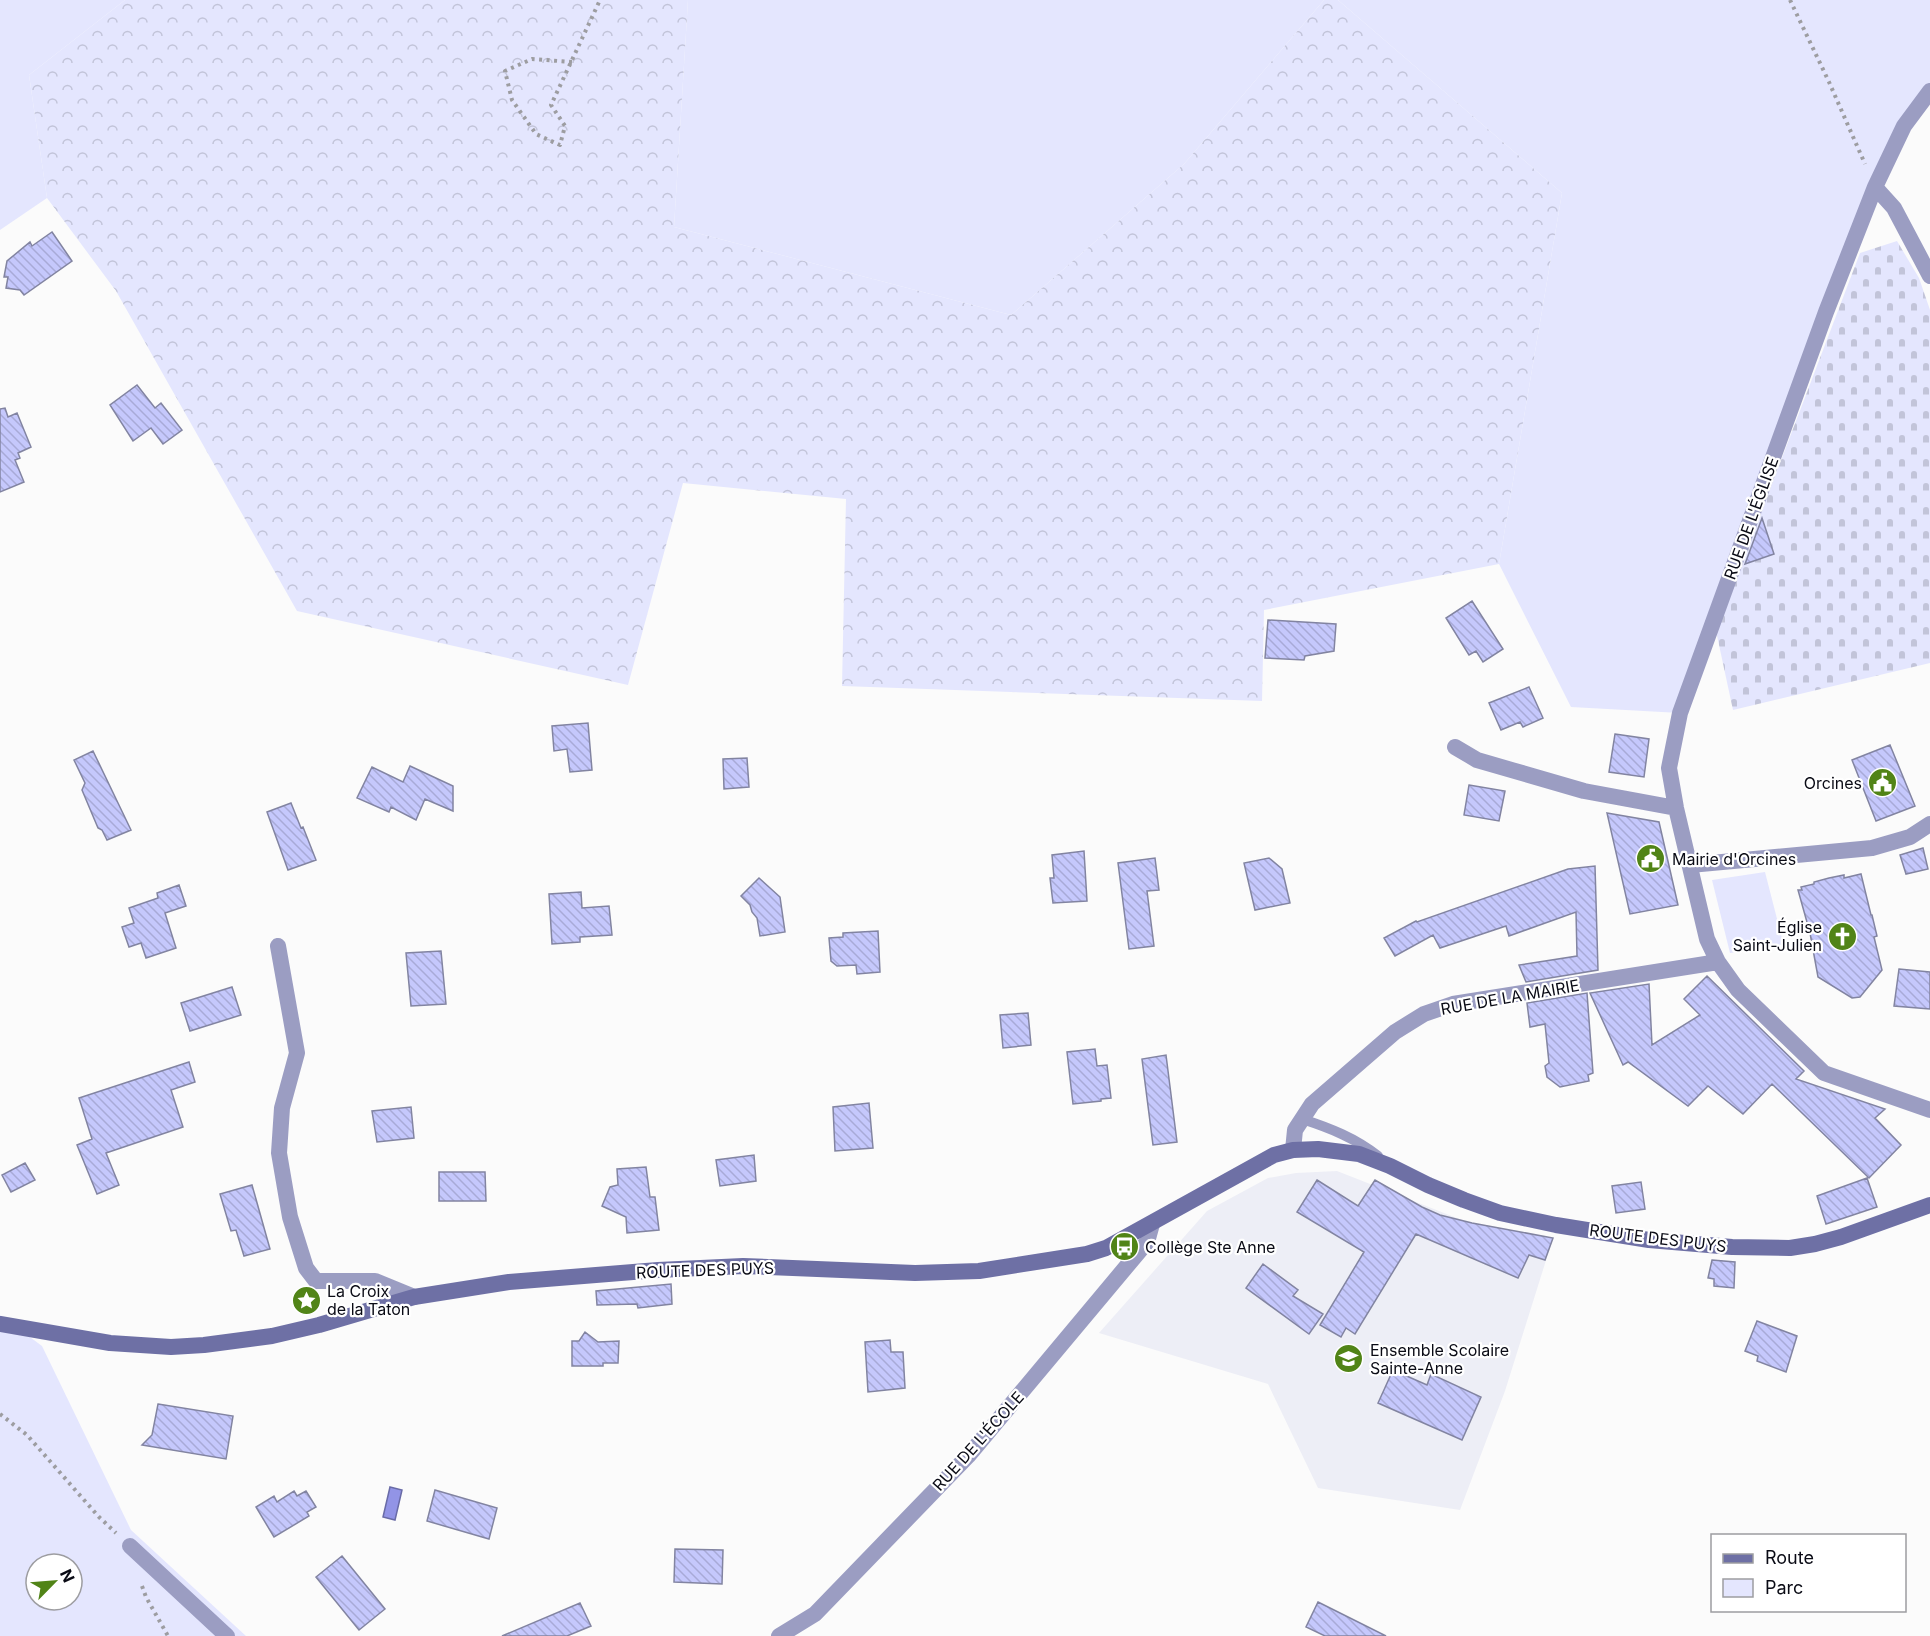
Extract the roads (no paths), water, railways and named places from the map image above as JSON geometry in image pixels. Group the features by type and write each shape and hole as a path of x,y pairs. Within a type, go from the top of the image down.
{"main road":[{"name":"ROUTE DES PUYS","path":"0,1324 110,1343 171,1347 204,1345 272,1335 319,1325 414,1297 509,1282 743,1266 915,1273 979,1271 1087,1254 1106,1248 1274,1155 1293,1150 1336,1150 1359,1154 1428,1185 1500,1213 1556,1225 1649,1240 1732,1247 1790,1248 1841,1237 1930,1205"}],"street":[{"name":"RUE DE L'ÉGLISE","path":"1930,92 1904,126 1875,186 1826,312 1680,713 1669,768 1707,939 1718,962 1738,990 1824,1073 1930,1110"},
{"path":"1875,186 1894,208 1930,276"},
{"path":"1455,747 1477,760 1584,791 1677,808"},
{"path":"1690,866 1872,848 1910,837 1930,824"},
{"path":"278,946 297,1053 282,1108 279,1153 290,1217 306,1268 316,1281 375,1281 414,1297"},
{"name":"RUE DE LA MAIRIE","path":"1293,1150 1295,1130 1312,1104 1395,1032 1424,1014 1453,1004 1718,962"},
{"name":"RUE DE L'ÉCOLE","path":"779,1636 815,1614 968,1456 1147,1242 1152,1224"},
{"path":"130,1546 227,1636"}],"lane":[{"name":"ROUTE DES PUYS","path":"1302,1119 1331,1129 1360,1143 1390,1166"}],"water":[{"path":"390,1487 402,1490 395,1520 383,1517"}],"place":[{"name":"Orcines","path":"1883,783"},
{"name":"Mairie d'Orcines","path":"1651,859"},
{"name":"Église Saint-Julien","path":"1843,936"},
{"name":"Collège Ste Anne","path":"1124,1247"},
{"name":"La Croix de la Taton","path":"306,1300"},
{"name":"Ensemble Scolaire Sainte-Anne","path":"1349,1359"}]}
